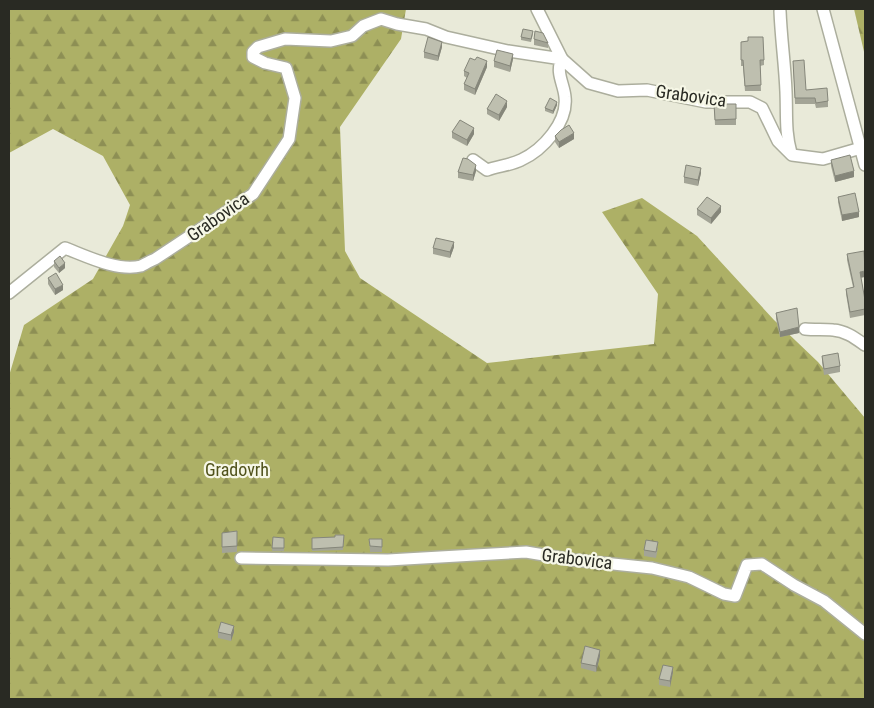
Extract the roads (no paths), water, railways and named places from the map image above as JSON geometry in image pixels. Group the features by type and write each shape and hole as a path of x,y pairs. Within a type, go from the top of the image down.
{"street":[{"name":"Grabovica","path":"537,9 562,59 589,83 618,91 648,90 706,102 750,102 762,108 778,141 792,155"},
{"path":"823,9 865,165"},
{"path":"780,11 786,92 786,138 792,155 823,160 861,148"},
{"name":"Grabovica","path":"9,293 65,248 100,261 126,267 140,266 155,259 253,194 289,139 295,98 286,68 265,64 253,58 253,52 258,47 285,39 331,41 352,36 363,26 381,20 426,28 446,36 508,51 562,59"},
{"name":"Grabovica","path":"473,160 487,170 521,160 540,149 565,114 565,96 559,75 562,59"},
{"path":"805,329 819,331 834,330 852,335 865,345"},
{"name":"Grabovica","path":"241,558 388,560 526,552 574,560 652,568 689,576 724,594 735,596 747,565 762,564 794,586 824,601 865,634"}],"park label":[{"name":"Gradovrh","path":"237,470"}]}
